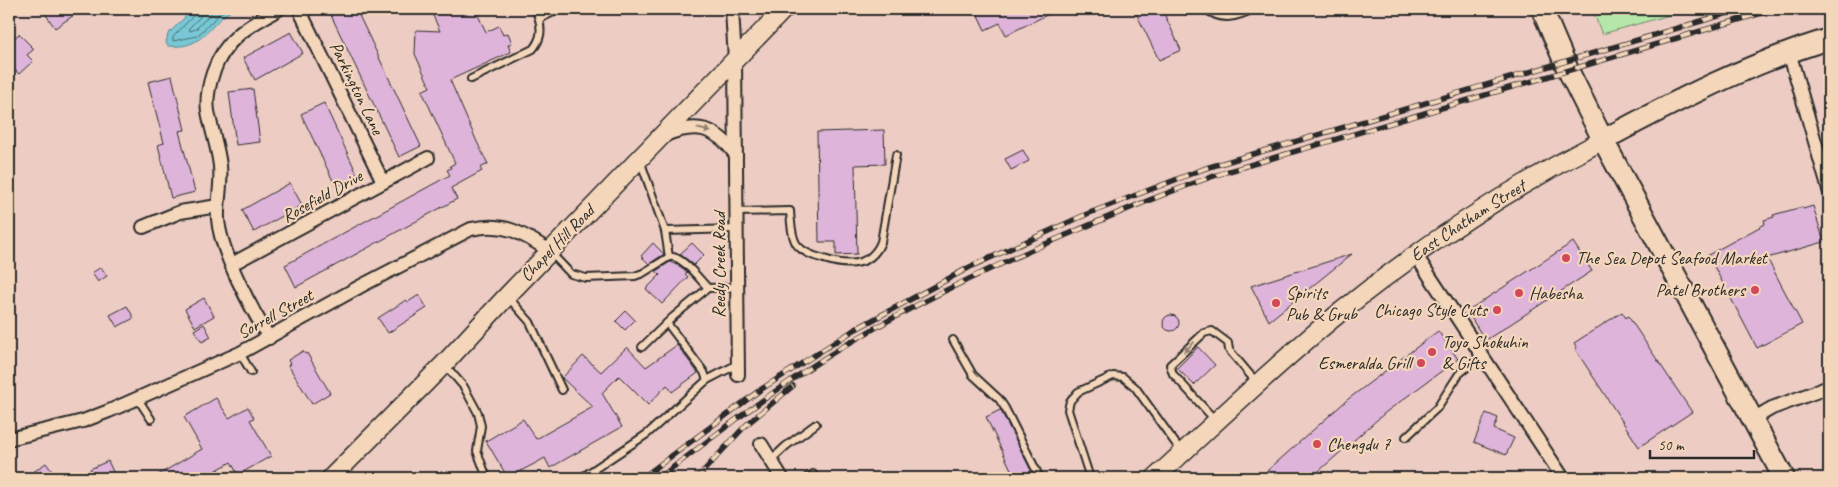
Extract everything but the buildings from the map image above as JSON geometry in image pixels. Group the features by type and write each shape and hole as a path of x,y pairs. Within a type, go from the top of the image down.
{"main road":[{"name":"Chapel Hill Road","path":"337,476 550,251 784,9"},
{"path":"1542,9 1568,70 1603,140 1784,478"},
{"name":"East Chatham Street","path":"1155,478 1336,315 1415,254 1493,203 1560,162 1667,105 1789,52 1829,39"}],"street":[{"path":"269,338 232,264 220,235 218,206 220,169 208,109 211,80 222,51 250,24 278,9"},
{"name":"Parkington Lane","path":"299,9 383,182"},
{"name":"Reedy Creek Road","path":"732,9 735,60 738,369"},
{"path":"1789,52 1829,190"},
{"path":"663,136 691,127 707,129 728,144 736,155"},
{"name":"Rosefield Drive","path":"232,264 428,158"},
{"path":"143,227 180,212 218,206"},
{"name":"Sorrell Street","path":"9,439 83,421 240,354 361,286 471,229 489,225 513,230 524,234 550,251"},
{"path":"1415,254 1564,478"},
{"path":"1753,420 1772,408 1829,387"},
{"path":"761,444 782,478"}],"lane":[{"path":"471,79 533,49 541,33 539,18 535,9"},
{"path":"539,18 560,9"},
{"path":"1206,9 1214,15 1223,18 1243,14 1253,9"},
{"path":"736,212 790,211 793,236 797,245 804,251 839,264 851,265 861,262 872,256 881,242 896,155"},
{"path":"640,158 665,231 668,257"},
{"path":"665,231 736,229"},
{"path":"550,251 571,274 586,278 635,276 673,256 681,260 708,288"},
{"path":"642,347 708,288 737,287"},
{"path":"507,296 530,322 562,390"},
{"path":"667,323 704,372 707,380"},
{"path":"1217,422 1173,374 1170,365 1204,333 1212,331 1228,343 1229,350 1258,384"},
{"path":"953,340 969,370 999,399 1005,408 1040,478"},
{"path":"240,354 252,372"},
{"path":"1406,437 1437,408 1459,374 1482,355"},
{"path":"444,364 464,387 478,413 481,426 477,451 487,478"},
{"path":"581,478 646,434 707,380 738,369"},
{"path":"1090,478 1068,410 1070,401 1078,392 1113,376 1123,377 1135,387 1183,453"},
{"path":"138,398 151,419"},
{"path":"771,460 786,446 816,424"},
{"path":"806,478 813,474"}],"green space":[{"path":"1592,9 1691,9 1602,34"}],"water":[{"path":"193,9 234,9 198,40 180,46 168,46 166,43 168,34"}],"railway":[{"path":"642,478 760,390 854,330 970,267 1087,214 1206,168 1742,9"},
{"path":"659,478 765,399 809,368 859,337 916,305 975,276 1104,219 1226,172 1775,9"},
{"path":"697,478 746,425 793,386"}],"place":[{"name":"The Sea Depot Seafood Market","path":"1566,258"},
{"name":"Patel Brothers","path":"1755,290"},
{"name":"Habesha","path":"1519,293"},
{"name":"Spirits Pub & Grub","path":"1276,303"},
{"name":"Chicago Style Cuts","path":"1497,310"},
{"name":"Toyo Shokuhin & Gifts","path":"1432,352"},
{"name":"Esmeralda Grill","path":"1421,363"},
{"name":"Chengdu 7","path":"1317,444"}]}
